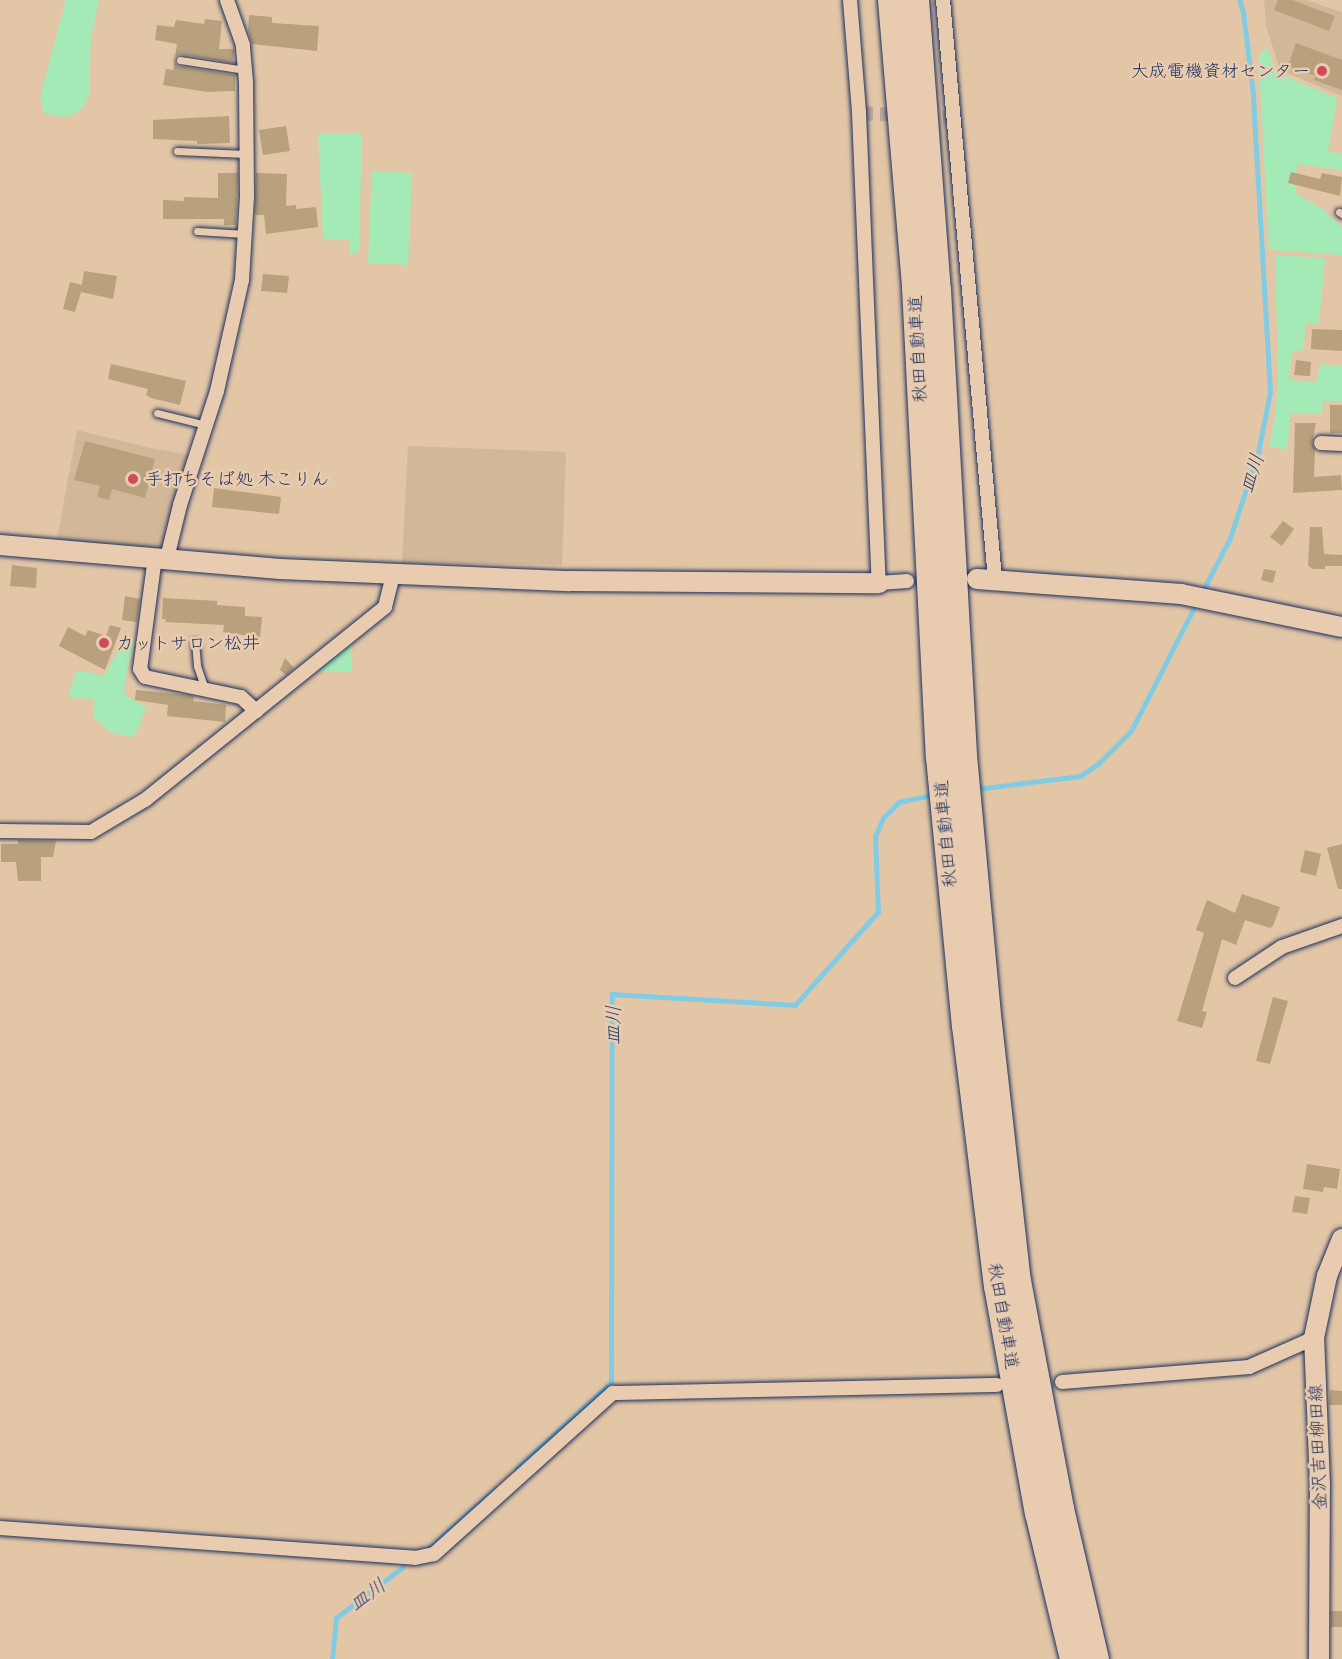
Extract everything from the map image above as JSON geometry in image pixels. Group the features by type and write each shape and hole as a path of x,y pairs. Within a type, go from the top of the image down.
{"highway":[{"name":"秋田自動車道","path":"891,0 915,286 939,757 965,1026 997,1286 1038,1513 1073,1659"},
{"name":"秋田自動車道","path":"916,0 938,290 964,756 989,1024 1018,1281 1061,1509 1096,1659"}],"street":[{"path":"227,0 243,45 245,70 245,234 242,280 217,391 161,557 140,669 145,677 241,697 256,711"},
{"path":"850,0 859,113 879,583"},
{"path":"943,0 986,579 1181,594 1342,627"},
{"path":"1321,443 1342,444"},
{"path":"0,545 161,557 279,569 393,574 570,581 879,583 906,581"},
{"path":"0,831 92,832 145,800 385,607 393,574"},
{"path":"1235,978 1282,947 1342,926"},
{"name":"金沢吉田柳田線","path":"1319,1659 1320,1485 1314,1338 1327,1276 1342,1239"},
{"path":"1062,1382 1249,1367 1314,1338"},
{"path":"0,1528 415,1558 434,1554 613,1393 998,1385"}],"lane":[{"path":"180,60 245,70"},
{"path":"177,151 246,154"},
{"path":"197,231 245,234"},
{"path":"157,413 206,425"},
{"path":"195,642 197,666 205,690"}],"shaded area":[{"path":"1264,0 1306,0 1342,12 1342,96 1280,70 1266,26"},
{"path":"77,430 150,448 192,455 164,550 57,539"},
{"path":"408,446 566,452 562,565 402,563"}],"green space":[{"path":"66,0 99,0 91,38 89,95 84,106 73,115 63,117 44,113 40,96"},
{"path":"1267,48 1277,73 1337,98 1328,151 1342,154 1342,170 1297,164 1296,193 1322,209 1342,227 1342,255 1269,250 1259,66 1259,54"},
{"path":"318,133 362,133 359,252 350,254 349,239 323,239"},
{"path":"372,171 412,173 408,265 368,263"},
{"path":"1275,255 1325,258 1319,323 1306,323 1303,350 1292,351 1289,380 1317,382 1320,364 1342,366 1342,401 1323,401 1322,414 1291,413 1287,450 1269,446 1276,411 1278,372"},
{"path":"124,641 135,644 128,664 124,690 126,696 146,707 137,732 130,737 113,733 101,725 94,716 93,699 68,697 77,670 104,676"},
{"path":"352,643 351,672 316,672 332,659"}],"building":[{"path":"1278,0 1292,0 1335,16 1329,31 1274,10"},
{"path":"249,15 272,17 272,23 319,26 317,51 252,44 248,31"},
{"path":"205,19 222,21 219,49 234,49 233,63 180,54 175,57 177,44 155,40 157,25 174,27 176,20 204,24"},
{"name":"大成電機資材センター","path":"1296,43 1342,60 1342,90 1314,80 1316,76 1288,66"},
{"path":"175,57 175,63 179,66 235,75 235,91 207,92 163,85 166,69 173,70"},
{"path":"229,116 230,143 197,144 197,141 153,139 153,120"},
{"path":"286,126 290,151 263,155 259,130"},
{"path":"1291,172 1320,179 1322,173 1342,177 1340,196 1288,183"},
{"path":"218,173 238,173 236,225 224,225 224,219 163,219 163,200 184,201 184,197 218,198"},
{"path":"256,173 287,174 286,206 296,205 296,209 316,207 318,227 266,234 264,215 255,215"},
{"path":"84,271 117,276 113,299 81,292 75,312 63,309 70,282 82,285"},
{"path":"263,274 289,276 287,293 261,291"},
{"path":"1312,329 1342,330 1342,351 1311,349"},
{"path":"1296,360 1311,362 1310,376 1294,375"},
{"path":"111,364 186,381 180,405 151,398 146,395 148,389 108,379"},
{"path":"1330,405 1342,405 1342,433 1330,433"},
{"path":"1295,423 1316,423 1312,443 1315,449 1314,477 1341,475 1342,490 1293,493"},
{"path":"85,441 155,459 145,498 112,489 109,500 97,497 100,486 74,480"},
{"path":"214,488 281,497 279,514 212,507"},
{"path":"1283,521 1294,529 1282,546 1270,537"},
{"path":"1310,527 1322,527 1324,554 1342,555 1342,566 1312,569 1308,565"},
{"path":"12,565 37,568 36,588 10,586"},
{"path":"1264,569 1276,571 1273,583 1261,580"},
{"path":"125,596 140,599 137,622 122,620"},
{"path":"163,598 217,601 217,605 245,607 245,616 262,617 260,638 223,632 224,625 165,622 166,619 162,619"},
{"path":"110,625 121,628 105,670 59,646 68,627 85,636 88,630 106,636"},
{"path":"285,658 294,668 286,675 280,670"},
{"path":"136,690 194,696 193,701 226,705 225,722 167,716 168,705 135,700"},
{"path":"18,840 56,841 53,857 41,857 41,881 18,881 16,862 1,862 1,844 18,844"},
{"path":"1342,844 1342,889 1338,889 1327,848"},
{"path":"1305,850 1321,854 1316,876 1300,872"},
{"path":"1242,894 1280,907 1273,926 1270,928 1245,920 1236,945 1222,939 1202,1011 1207,1012 1202,1028 1177,1021 1204,933 1196,930 1207,900 1235,913"},
{"path":"1273,997 1288,1001 1270,1064 1256,1061"},
{"path":"1307,1164 1340,1169 1337,1189 1324,1187 1323,1192 1303,1189"},
{"path":"1295,1196 1310,1198 1307,1214 1292,1212"},
{"path":"1330,1390 1342,1391 1342,1405 1329,1405"},
{"path":"1331,1611 1342,1611 1342,1627 1331,1627"}],"waterway":[{"name":"皿川","path":"1201,594 1230,538 1258,453 1270,392 1253,94 1243,12 1239,0"},
{"name":"皿川","path":"976,789 1080,776 1098,764 1131,731 1197,602"},
{"name":"皿川","path":"516,1469 611,1383 612,994 795,1005 878,912 875,837 883,818 899,802 927,796"},
{"name":"皿川","path":"427,1550 495,1489"},
{"name":"皿川","path":"332,1659 336,1618 403,1567"}],"tunnel":[{"path":"859,113 953,118"}],"place":[{"name":"大成電機資材センター","path":"1322,71"},
{"name":"手打ちそば処 木こりん","path":"133,479"},
{"name":"カットサロン松井","path":"104,643"}]}
